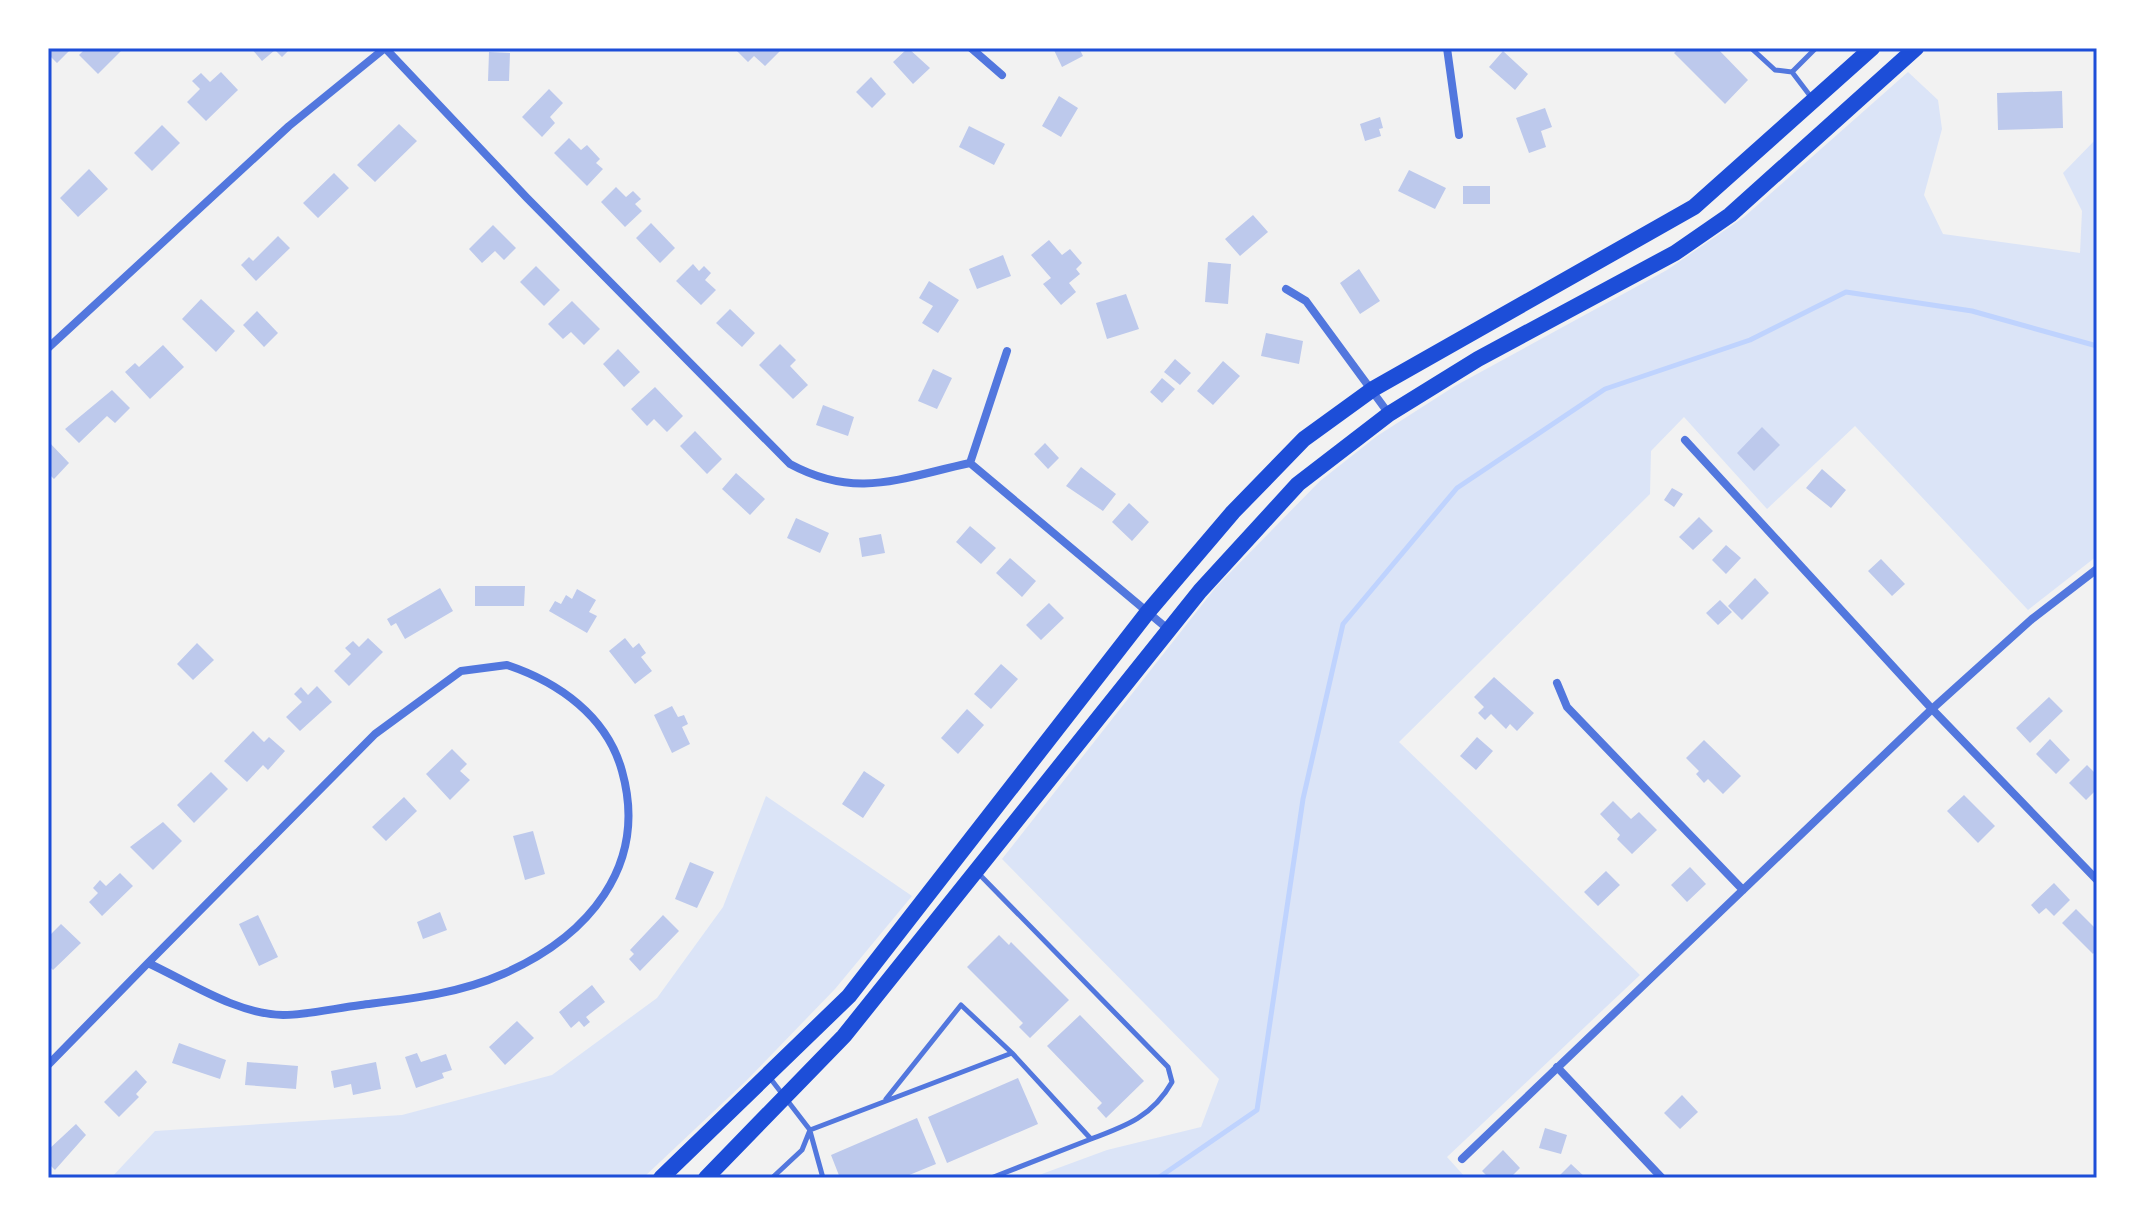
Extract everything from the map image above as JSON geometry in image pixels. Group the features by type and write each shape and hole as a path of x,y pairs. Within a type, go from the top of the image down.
{"main road":[{"path":"661,1178 849,996 1147,613 1233,512 1304,439 1373,389 1648,236 1694,207 1872,48"},
{"path":"706,1178 844,1036 978,873 1200,591 1298,484 1389,414 1478,359 1675,253 1780,173 1916,48"}],"street":[{"path":"48,348 289,126 385,48 527,198 790,464 818,479 858,486 970,463"},
{"path":"971,48 1002,75"},
{"path":"1447,48 1459,135"},
{"path":"1286,289 1306,301 1389,414"},
{"path":"970,463 1007,351"},
{"path":"1685,440 1932,709 2097,880"},
{"path":"970,463 1170,630"},
{"path":"1462,1159 1932,709 2032,619 2097,569"},
{"path":"48,1065 148,963 375,734 461,671 507,665 544,677 590,714 618,758 629,794 630,824 625,854 613,882 596,907 570,932 537,956 501,975 433,995 283,1015 229,1001 148,963"},
{"path":"1557,683 1567,707 1743,890"},
{"path":"1557,1067 1662,1178"}],"lane":[{"path":"1751,48 1775,70 1792,72 1814,101"},
{"path":"1792,72 1816,48"},
{"path":"978,873 1168,1067 1172,1082 1150,1112 1133,1123 991,1178"},
{"path":"884,1102 961,1005 1012,1053 1091,1139"},
{"path":"772,1178 802,1150 810,1130 1012,1053"},
{"path":"767,1075 810,1130 823,1178"}],"shaded area":[{"path":"1908,72 1938,100 1942,129 1924,195 1943,234 2080,253 2082,211 2063,173 2097,138 2097,556 2028,610 1855,426 1767,509 1684,417 1651,451 1650,494 1399,742 1640,975 1447,1157 1466,1178 1031,1178 1107,1150 1201,1127 1219,1079 1002,859 1216,587 1320,481 1377,436 1455,386 1667,270 1744,217"},
{"path":"766,796 912,896 835,989 746,1081 643,1178 111,1178 155,1131 402,1115 552,1075 657,998 723,907"}],"building":[{"path":"48,48 72,48 57,63 48,54"},
{"path":"86,48 124,48 98,74 79,55"},
{"path":"251,48 291,48 282,57 275,50 262,61"},
{"path":"734,48 776,48 780,51 765,66 754,56 748,62"},
{"path":"908,48 930,68 913,84 893,62"},
{"path":"1053,48 1079,48 1083,56 1062,67"},
{"path":"1679,48 1717,48 1748,80 1725,104 1674,53"},
{"path":"1503,51 1528,74 1515,90 1489,67"},
{"path":"489,52 510,53 509,81 488,81"},
{"path":"221,72 238,90 206,121 187,102 200,89 192,81 201,73 210,82"},
{"path":"871,77 886,94 872,108 856,92"},
{"path":"549,89 563,103 550,117 555,123 542,137 522,117"},
{"path":"2062,91 2063,128 1998,130 1997,93"},
{"path":"1059,96 1078,108 1061,137 1042,126"},
{"path":"1545,108 1552,127 1541,131 1546,147 1529,153 1516,118"},
{"path":"1380,117 1383,128 1379,129 1381,136 1365,141 1360,124"},
{"path":"399,124 417,141 375,182 357,165"},
{"path":"162,125 180,143 152,171 134,153"},
{"path":"969,126 1005,144 994,165 959,147"},
{"path":"569,138 581,150 587,145 600,159 596,163 603,169 587,186 554,153"},
{"path":"89,169 108,189 78,217 60,198"},
{"path":"1409,170 1446,188 1435,209 1398,191"},
{"path":"334,173 349,188 318,218 303,203"},
{"path":"1463,186 1490,186 1490,204 1463,204"},
{"path":"616,187 626,197 633,191 641,199 635,204 642,211 625,227 601,202"},
{"path":"1253,215 1268,232 1240,256 1225,239"},
{"path":"651,223 675,248 660,263 636,238"},
{"path":"493,225 516,248 504,260 495,251 482,263 469,249"},
{"path":"278,236 290,248 256,281 241,265 249,257 253,261"},
{"path":"1049,240 1062,255 1070,249 1082,263 1076,269 1080,274 1069,283 1076,292 1061,305 1043,284 1051,278 1031,255"},
{"path":"1003,255 1011,276 977,289 969,269"},
{"path":"1208,262 1231,264 1228,304 1205,302"},
{"path":"693,264 699,271 704,266 711,273 705,280 716,290 701,305 676,281"},
{"path":"536,266 560,290 544,306 520,282"},
{"path":"1359,269 1380,301 1360,314 1340,283"},
{"path":"929,281 959,300 938,333 922,323 933,306 919,298"},
{"path":"1126,294 1139,329 1107,339 1096,303"},
{"path":"201,299 235,331 216,352 182,319"},
{"path":"572,301 600,329 584,345 571,332 563,339 548,324"},
{"path":"730,309 755,333 742,347 716,323"},
{"path":"257,311 278,333 264,347 243,325"},
{"path":"1266,333 1303,341 1299,364 1261,356"},
{"path":"780,344 796,360 790,366 808,385 793,399 759,365"},
{"path":"163,345 184,367 150,399 125,372 135,363 139,367"},
{"path":"618,349 640,372 624,387 603,364"},
{"path":"1175,359 1191,373 1180,385 1164,372"},
{"path":"1223,361 1240,376 1213,405 1197,391"},
{"path":"933,369 952,378 937,409 918,401"},
{"path":"1162,378 1175,389 1162,403 1150,392"},
{"path":"655,387 683,416 667,432 654,419 647,426 631,409"},
{"path":"112,390 130,408 115,423 107,416 79,443 65,429"},
{"path":"823,405 854,417 848,436 816,425"},
{"path":"1762,427 1780,445 1754,471 1737,453"},
{"path":"695,431 722,459 707,474 680,446"},
{"path":"48,441 69,463 54,479 48,473"},
{"path":"1045,443 1059,458 1048,469 1034,454"},
{"path":"1081,467 1116,494 1103,511 1066,486"},
{"path":"1822,469 1846,490 1831,508 1806,488"},
{"path":"736,473 765,499 750,515 722,489"},
{"path":"1672,488 1683,494 1674,507 1664,500"},
{"path":"1129,503 1149,522 1132,541 1112,522"},
{"path":"1699,517 1713,531 1693,550 1679,537"},
{"path":"796,518 829,533 820,553 787,538"},
{"path":"970,526 996,548 981,564 956,542"},
{"path":"881,534 885,553 862,557 859,538"},
{"path":"1726,545 1741,558 1726,574 1712,560"},
{"path":"1010,558 1036,581 1022,597 996,573"},
{"path":"1881,559 1905,584 1892,596 1868,571"},
{"path":"1755,578 1769,593 1742,620 1728,606"},
{"path":"475,586 525,586 524,606 475,606"},
{"path":"440,588 453,611 405,639 396,623 391,626 387,619"},
{"path":"577,589 596,600 589,612 597,616 587,633 549,611 555,601 561,604 566,595 572,599"},
{"path":"1720,600 1732,612 1718,625 1706,613"},
{"path":"1049,603 1064,618 1041,640 1026,625"},
{"path":"368,638 383,652 349,686 334,671 351,654 345,648 353,641 359,647"},
{"path":"625,638 633,648 639,643 646,653 641,657 652,671 635,684 609,651"},
{"path":"197,643 214,660 193,680 177,664"},
{"path":"1001,664 1018,679 991,709 974,694"},
{"path":"1494,677 1534,713 1517,731 1510,724 1506,729 1491,714 1485,720 1478,713 1484,707 1474,697"},
{"path":"317,686 332,702 300,731 286,717 302,702 294,694 301,687 308,695"},
{"path":"2049,697 2063,711 2030,743 2016,728"},
{"path":"672,706 678,717 684,715 688,724 682,727 690,744 672,753 654,715"},
{"path":"967,709 984,725 958,754 941,738"},
{"path":"253,731 264,742 269,737 285,751 268,770 263,765 247,782 224,761"},
{"path":"1477,737 1493,751 1476,770 1460,756"},
{"path":"2050,739 2070,760 2056,774 2036,754"},
{"path":"1704,740 1741,776 1723,794 1708,779 1704,783 1696,774 1699,771 1686,758"},
{"path":"452,749 467,764 460,771 470,780 450,800 426,774"},
{"path":"2087,765 2097,775 2097,789 2086,800 2069,783"},
{"path":"864,771 885,785 863,818 842,804"},
{"path":"211,772 228,789 194,823 177,805"},
{"path":"1964,795 1995,826 1978,843 1947,811"},
{"path":"404,797 417,811 386,841 372,827"},
{"path":"1613,801 1631,819 1639,812 1657,830 1632,854 1617,839 1620,835 1600,814"},
{"path":"163,822 182,841 153,870 130,847"},
{"path":"533,831 545,874 525,880 513,836"},
{"path":"690,862 714,872 697,908 675,899"},
{"path":"1690,867 1706,884 1687,902 1671,885"},
{"path":"1606,871 1620,885 1598,906 1584,892"},
{"path":"120,873 133,886 102,916 89,902 98,893 93,888 100,880 106,886"},
{"path":"2054,883 2070,900 2054,916 2046,908 2039,914 2031,905"},
{"path":"2076,909 2097,930 2097,949 2093,954 2062,923"},
{"path":"440,912 447,930 423,939 417,922"},
{"path":"258,915 278,957 259,966 239,924"},
{"path":"663,915 679,931 640,971 629,959 634,954 630,950"},
{"path":"61,924 81,943 53,970 48,965 48,937"},
{"path":"999,935 1009,945 1011,942 1069,1000 1030,1038 1019,1027 1023,1023 967,967"},
{"path":"592,985 605,1002 586,1017 590,1022 584,1027 579,1021 571,1028 559,1012"},
{"path":"1080,1015 1144,1081 1106,1118 1097,1108 1102,1103 1047,1046"},
{"path":"517,1021 534,1038 505,1065 489,1047"},
{"path":"179,1043 226,1060 220,1079 172,1063"},
{"path":"417,1053 421,1062 446,1054 452,1070 442,1073 444,1078 416,1088 405,1057"},
{"path":"247,1062 298,1066 296,1089 245,1085"},
{"path":"376,1062 381,1089 353,1095 351,1084 334,1088 331,1071"},
{"path":"136,1070 147,1082 136,1094 139,1097 119,1117 104,1102"},
{"path":"1018,1078 1038,1124 947,1163 928,1117"},
{"path":"1682,1095 1698,1112 1680,1129 1664,1113"},
{"path":"917,1118 936,1164 902,1178 840,1178 831,1155"},
{"path":"76,1124 86,1135 55,1170 48,1163 48,1150"},
{"path":"1545,1128 1567,1135 1561,1154 1539,1148"},
{"path":"1503,1150 1520,1168 1510,1178 1489,1178 1482,1171"},
{"path":"1571,1164 1586,1178 1557,1178"}],"waterway":[{"path":"1158,1178 1257,1110 1303,799 1343,624 1457,488 1605,389 1750,340 1846,292 1972,311 2097,346"}]}
